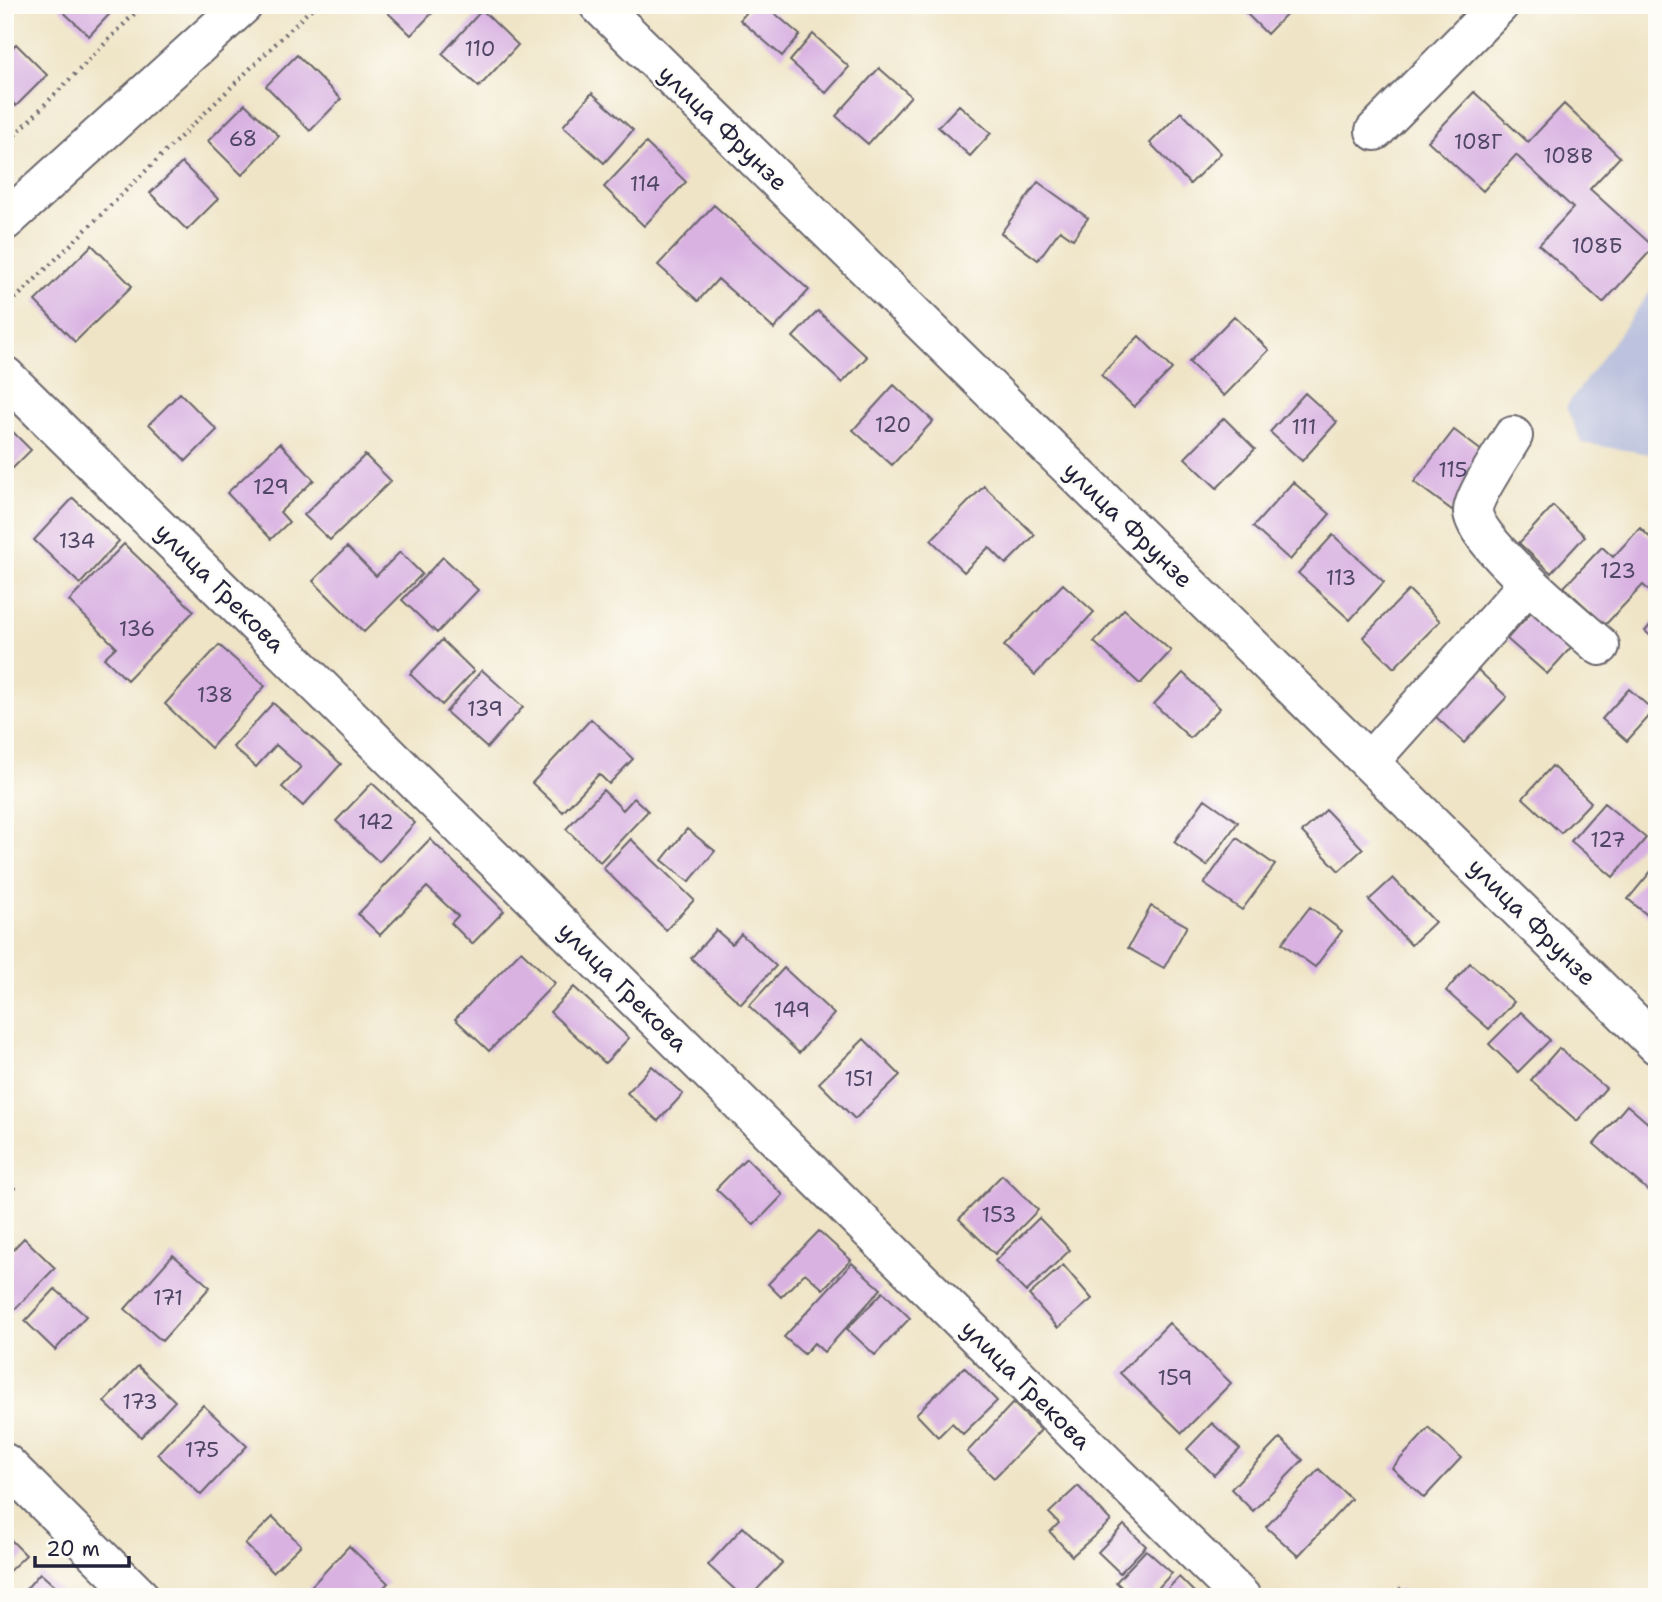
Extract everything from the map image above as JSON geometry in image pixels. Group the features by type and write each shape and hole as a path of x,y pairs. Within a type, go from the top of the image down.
{"street":[{"path":"5,221 243,5"},
{"name":"улица Фрунзе","path":"599,5 1657,1045"},
{"path":"1375,131 1499,5"},
{"name":"улица Грекова","path":"5,376 1241,1597"},
{"path":"1513,436 1477,498 1473,512 1477,527 1528,584 1600,646"},
{"path":"1369,762 1528,584"},
{"path":"5,1463 140,1597"}],"path":[{"path":"5,145 143,5"},
{"path":"5,309 315,5"}],"shaded area":[{"path":"1657,282 1657,455 1582,443 1566,407"}],"building":[{"path":"56,5 118,5 89,36"},
{"path":"380,5 440,5 411,35"},
{"path":"753,5 765,5 800,35 782,56 740,20"},
{"path":"1238,5 1295,5 1267,34"},
{"path":"482,10 518,45 479,87 442,54"},
{"path":"813,34 849,67 826,93 790,61"},
{"path":"16,44 47,75 16,106 5,95 5,55"},
{"path":"297,55 341,99 310,131 266,86"},
{"path":"879,68 911,96 868,144 836,116"},
{"path":"1474,92 1528,142 1564,104 1620,157 1590,189 1654,247 1603,303 1539,245 1573,208 1516,155 1483,191 1428,141"},
{"path":"592,93 633,130 604,163 563,126"},
{"path":"245,104 279,136 242,175 208,141"},
{"path":"959,105 991,133 970,156 938,127"},
{"path":"1181,112 1221,153 1190,184 1150,143"},
{"path":"646,143 686,182 644,226 604,187"},
{"path":"182,163 218,199 187,230 150,193"},
{"path":"1038,182 1088,218 1073,239 1060,230 1038,260 1001,233"},
{"path":"714,205 809,290 774,329 718,279 698,301 658,265"},
{"path":"92,245 132,286 75,342 35,301"},
{"path":"818,311 867,357 842,383 793,337"},
{"path":"1234,316 1269,350 1224,396 1189,362"},
{"path":"1139,336 1172,369 1134,407 1101,375"},
{"path":"894,385 933,421 892,465 853,430"},
{"path":"180,393 217,430 186,461 149,424"},
{"path":"1305,393 1337,422 1302,461 1270,432"},
{"path":"1224,418 1255,449 1217,488 1185,458"},
{"path":"5,424 31,450 5,476"},
{"path":"1454,430 1491,458 1452,510 1414,482"},
{"path":"280,443 314,480 280,512 289,522 271,539 227,493"},
{"path":"365,455 391,481 330,540 304,515"},
{"path":"1293,482 1330,514 1290,560 1253,527"},
{"path":"984,486 1035,535 1006,564 989,547 964,572 931,540"},
{"path":"73,498 119,541 80,584 34,540"},
{"path":"1553,506 1585,536 1551,573 1519,543"},
{"path":"1640,528 1657,544 1657,590 1653,594 1643,585 1605,625 1564,587 1602,547 1613,557"},
{"path":"1333,535 1384,582 1350,620 1298,573"},
{"path":"124,544 194,611 127,680 104,658 116,647 69,601"},
{"path":"347,547 376,576 400,552 422,574 364,632 313,581"},
{"path":"443,557 478,590 437,633 402,600"},
{"path":"1063,584 1094,612 1035,675 1004,646"},
{"path":"1409,590 1440,621 1394,668 1363,637"},
{"path":"1124,609 1171,651 1140,684 1094,642"},
{"path":"1534,609 1574,644 1547,674 1507,639"},
{"path":"1657,618 1657,642 1645,631"},
{"path":"442,640 474,671 442,705 410,674"},
{"path":"219,645 265,686 211,748 165,704"},
{"path":"1477,669 1507,697 1464,743 1434,715"},
{"path":"482,670 523,707 487,748 446,712"},
{"path":"1183,673 1220,708 1190,738 1154,704"},
{"path":"1629,689 1654,711 1627,741 1602,719"},
{"path":"273,703 341,764 303,806 282,787 301,767 276,745 256,767 233,747"},
{"path":"591,719 633,759 609,784 599,774 563,812 532,783"},
{"path":"1552,766 1591,802 1561,833 1523,798"},
{"path":"372,783 415,823 379,862 336,821"},
{"path":"603,790 623,810 634,798 648,811 600,862 566,829"},
{"path":"1205,799 1238,822 1207,866 1174,842"},
{"path":"1604,803 1646,838 1613,877 1571,841"},
{"path":"1326,810 1363,849 1339,871 1302,832"},
{"path":"687,829 715,851 689,882 662,860"},
{"path":"1237,838 1275,865 1242,910 1204,884"},
{"path":"430,839 504,911 472,944 451,923 458,916 427,887 380,935 358,914"},
{"path":"631,839 694,900 666,930 603,868"},
{"path":"1657,864 1657,923 1628,899"},
{"path":"1393,878 1435,922 1411,945 1369,900"},
{"path":"1151,906 1187,926 1164,968 1128,948"},
{"path":"1310,907 1342,931 1315,967 1282,943"},
{"path":"716,930 732,944 741,934 776,966 741,1004 691,958"},
{"path":"521,951 555,983 489,1051 455,1019"},
{"path":"1470,963 1514,1002 1489,1029 1446,991"},
{"path":"784,968 834,1014 799,1053 749,1006"},
{"path":"574,987 629,1038 605,1063 550,1012"},
{"path":"1521,1012 1550,1040 1518,1072 1489,1044"},
{"path":"864,1039 900,1075 855,1119 819,1083"},
{"path":"1559,1048 1606,1088 1577,1121 1531,1080"},
{"path":"652,1066 683,1094 658,1121 627,1093"},
{"path":"1627,1105 1657,1131 1657,1186 1651,1193 1594,1144"},
{"path":"746,1158 783,1195 754,1225 716,1189"},
{"path":"1002,1175 1038,1210 995,1254 959,1219"},
{"path":"5,1179 15,1188 5,1198"},
{"path":"1039,1218 1070,1250 1026,1292 995,1261"},
{"path":"819,1231 851,1260 823,1289 805,1273 781,1297 768,1284"},
{"path":"24,1238 55,1268 13,1311 5,1303 5,1258"},
{"path":"173,1255 210,1287 162,1341 125,1309"},
{"path":"852,1263 881,1289 824,1352 814,1343 804,1354 784,1337"},
{"path":"1063,1265 1092,1299 1058,1328 1029,1295"},
{"path":"55,1289 86,1316 55,1350 25,1321"},
{"path":"883,1292 910,1318 875,1355 847,1329"},
{"path":"1169,1323 1231,1383 1182,1433 1120,1373"},
{"path":"138,1366 175,1401 141,1437 104,1402"},
{"path":"964,1367 997,1401 963,1434 952,1423 938,1437 916,1414"},
{"path":"1013,1403 1041,1430 994,1478 967,1452"},
{"path":"203,1405 247,1446 201,1495 157,1454"},
{"path":"1212,1423 1240,1449 1214,1475 1187,1449"},
{"path":"1429,1428 1461,1458 1424,1498 1392,1468"},
{"path":"1280,1438 1303,1460 1253,1511 1231,1489"},
{"path":"1319,1469 1351,1499 1298,1556 1266,1527"},
{"path":"1078,1486 1111,1521 1072,1556 1050,1532 1059,1523 1049,1513"},
{"path":"273,1517 301,1545 273,1572 245,1544"},
{"path":"1124,1525 1146,1546 1120,1573 1098,1552"},
{"path":"743,1527 782,1563 750,1597 743,1597 708,1565"},
{"path":"5,1534 26,1555 5,1575"},
{"path":"349,1546 388,1583 375,1597 301,1597"},
{"path":"1146,1550 1172,1573 1150,1597 1132,1597 1116,1582"},
{"path":"40,1573 67,1597 19,1597"},
{"path":"1179,1577 1199,1597 1160,1597"},
{"path":"1400,1588 1409,1597 1392,1597"}]}
